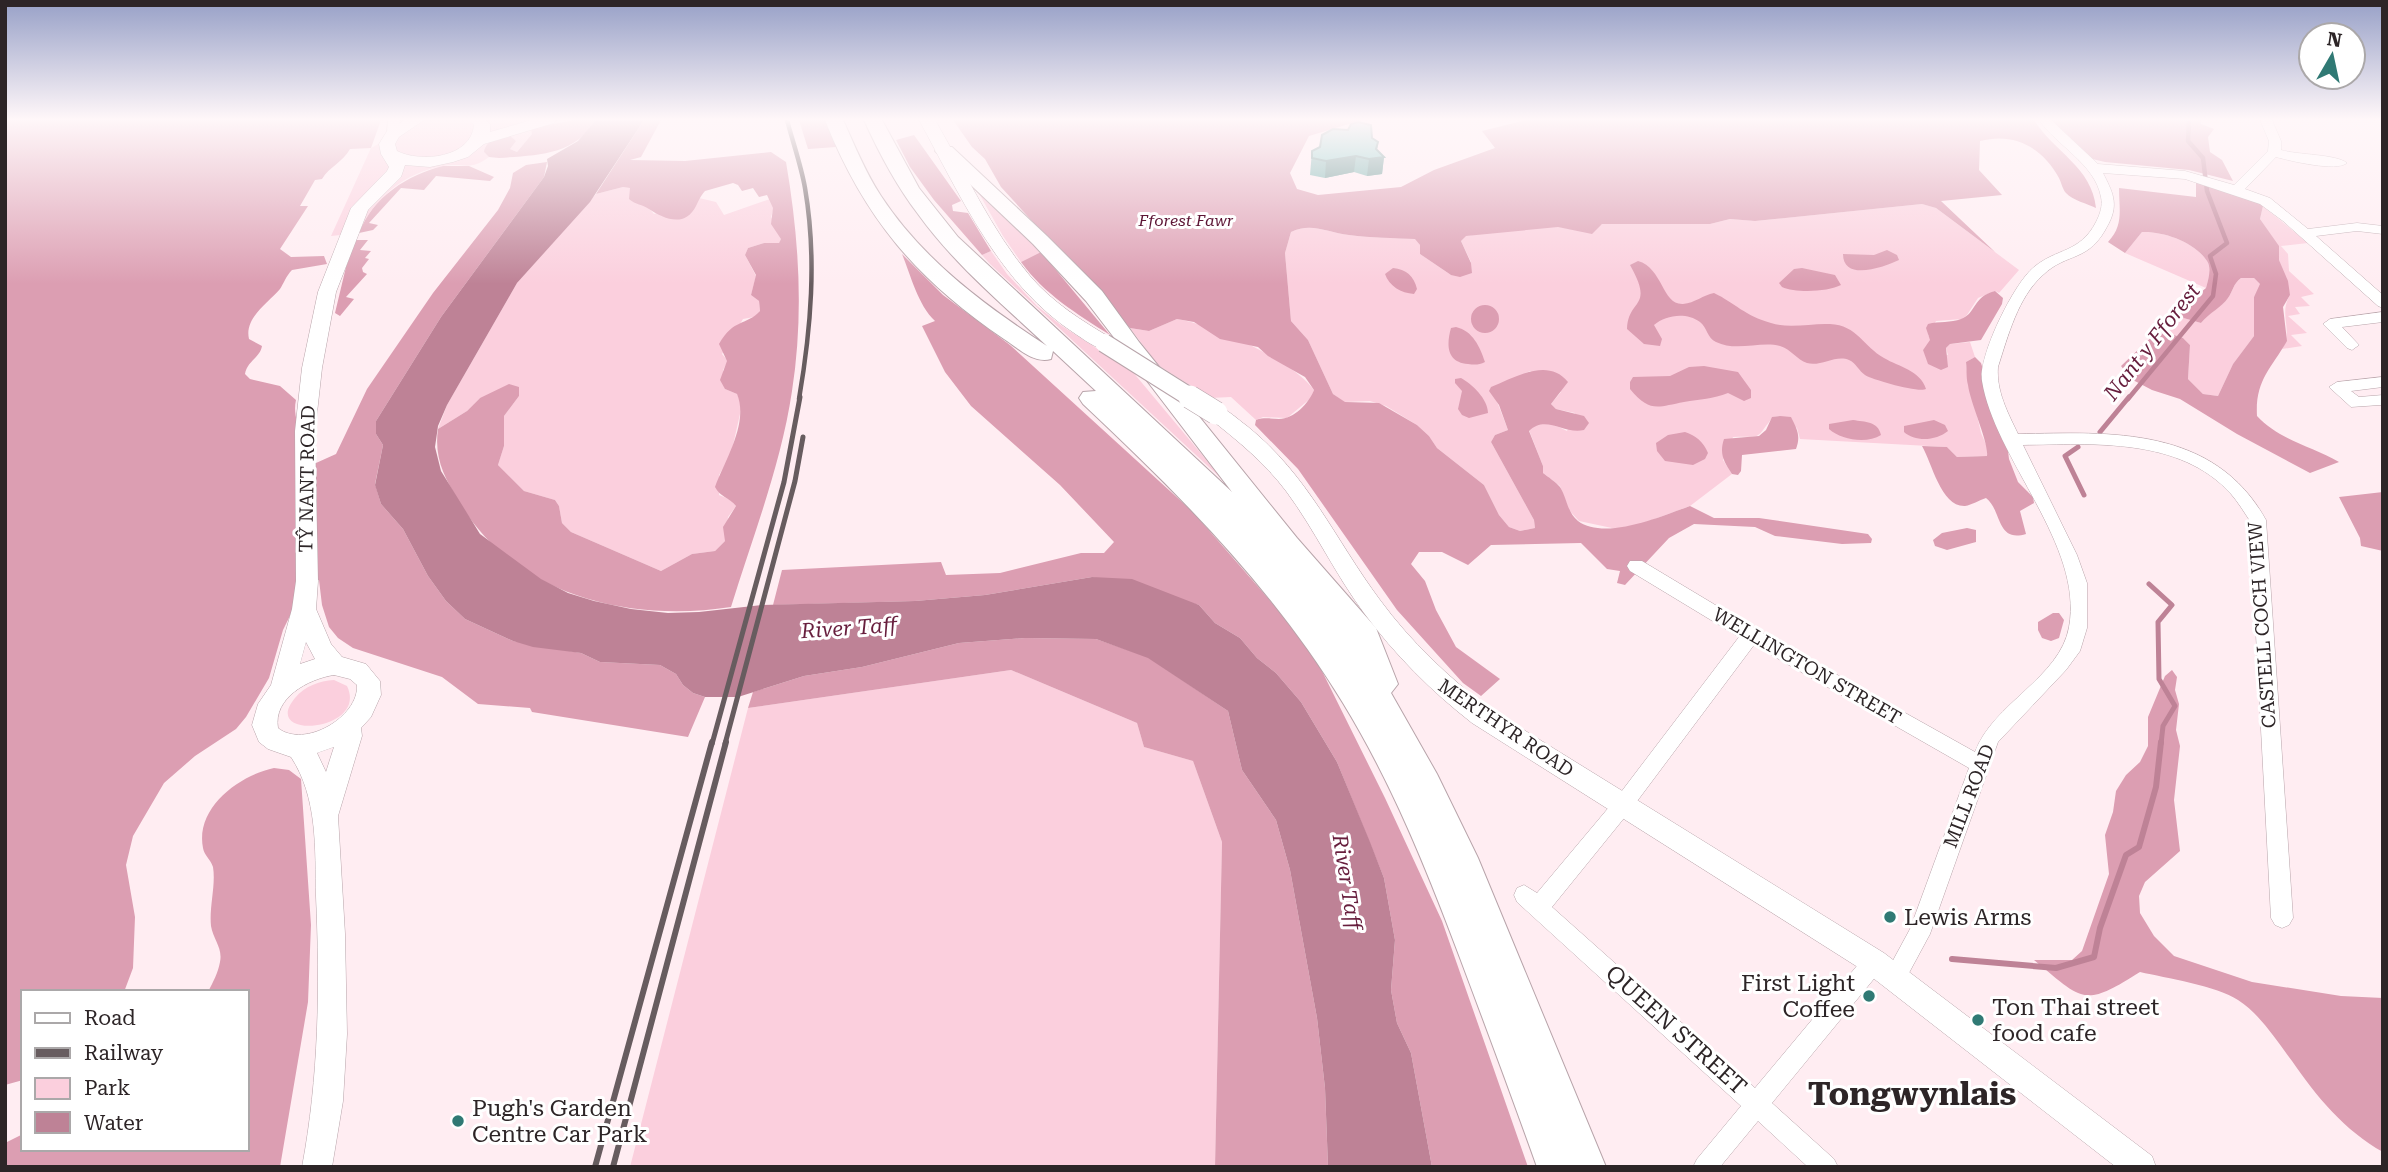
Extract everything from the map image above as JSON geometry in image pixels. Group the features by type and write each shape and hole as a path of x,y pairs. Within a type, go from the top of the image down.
{"highway":[{"path":"857,175 897,234 944,283 981,313 1043,354"},
{"path":"880,175 909,216 946,260 1188,490 1265,575 1332,661 1396,772 1434,855 1556,1167"},
{"path":"901,175 925,210 959,250 1143,422 1243,521 1291,573 1357,663 1405,739"},
{"path":"970,175 1040,240 1094,296 1130,347 1288,545 1366,636 1405,739 1456,844 1588,1167"}],"main road":[{"name":"TŶ NANT ROAD","path":"299,747 282,745 270,738 264,728 264,714 282,687 304,609 307,581 303,478 312,368 327,292 352,228 367,199 393,175"},
{"name":"TŶ NANT ROAD","path":"352,228 369,205 407,175"},
{"name":"MERTHYR ROAD","path":"958,175 993,237 1024,281 1066,318 1216,413 1260,447 1295,487 1341,563 1398,642 1434,680 1481,716 1884,970 2141,1167"},
{"name":"TŶ NANT ROAD","path":"304,609 321,649 334,665"},
{"path":"282,687 298,676 334,665 350,666 362,672 368,680 370,693 366,707 348,727 318,743 299,747 312,763 326,814 334,1006 330,1084 317,1167"},
{"path":"326,814 350,736 348,727"}],"street":[{"name":"MILL ROAD","path":"1705,1167 1756,1102 1919,934 1990,738 2071,651 2080,606 2078,583 2068,555 1993,393 1990,367 2013,306 2030,279 2051,262 2084,247 2094,239 2108,211 2108,196 2097,175"},
{"path":"2178,175 2236,189 2276,208 2383,303"},
{"path":"2236,189 2251,175"},
{"path":"2305,233 2357,227 2383,230"},
{"path":"2352,345 2330,324 2383,317"},
{"path":"2380,400 2356,403 2337,387 2383,382"},
{"name":"CASTELL COCH VIEW","path":"2013,440 2117,439 2163,447 2205,465 2225,479 2250,505 2258,520 2282,918"},
{"name":"WELLINGTON STREET","path":"1636,566 1751,635 1980,764"},
{"path":"1622,806 1751,635"},
{"name":"QUEEN STREET","path":"1622,806 1531,901 1826,1167"}],"green space":[{"path":"5,175 325,175 322,179 315,180 300,206 308,206 280,249 291,257 324,256 327,264 292,270 280,289 253,318 248,331 249,339 262,346 245,374 250,379 280,386 296,400 298,424 316,463 336,454 367,389 433,293 498,210 510,188 513,175 544,175 441,317 376,421 376,434 383,445 375,484 381,504 403,529 428,576 446,601 465,619 513,641 581,653 600,662 660,665 676,674 683,685 693,693 705,697 688,737 532,712 530,708 478,704 442,677 353,648 338,638 329,627 322,605 319,580 307,581 283,630 269,678 246,717 236,729 195,756 164,783 133,836 126,865 135,917 133,968 125,990 21,990 21,1081 5,1085"},
{"path":"359,175 415,175 382,198 372,209 359,233 331,236"},
{"path":"417,175 489,175 494,177 490,181 436,176 424,190 401,188 369,223 378,225 373,230 359,233 365,220 382,198"},
{"path":"609,175 788,175 797,248 799,305 796,362 781,446 731,607 692,611 614,605 576,595 541,580 509,559 481,533 444,475 437,449 438,429 467,411 480,398 509,384 519,387 519,396 504,416 504,446 498,465 524,491 555,500 562,523 571,532 661,571 692,554 715,551 725,541 723,527 736,506 715,487 738,429 740,405 737,394 725,389 720,380 727,361 719,344 730,330 760,311 759,301 751,295 756,275 745,255 748,248 764,243 779,243 781,239 771,224 773,208 767,195 759,197 753,188 742,191 733,183 705,191 691,213 674,220 629,199 630,188 623,187 596,194"},
{"path":"916,175 942,175 961,201 952,205 953,211 968,213 991,251 982,255"},
{"name":"Fforest Fawr","path":"994,175 1291,175 1297,189 1318,195 1401,187 1425,175 1983,175 2002,195 1941,201 1995,252 1936,208 1922,204 1755,221 1730,219 1710,224 1602,224 1592,234 1558,227 1466,236 1461,241 1471,263 1472,273 1460,277 1451,275 1420,254 1420,245 1415,239 1357,236 1313,228 1291,232 1285,253 1291,321 1308,340 1333,394 1345,402 1379,403 1417,425 1437,448 1484,485 1499,515 1509,527 1520,531 1535,528 1534,520 1491,442 1495,435 1508,430 1499,405 1489,391 1491,387 1511,378 1541,370 1560,375 1568,382 1551,404 1556,409 1584,416 1589,423 1584,430 1577,431 1542,424 1529,431 1543,466 1543,473 1560,487 1578,521 1589,527 1603,529 1634,525 1690,506 1714,518 1759,518 1868,534 1872,539 1871,543 1842,544 1775,536 1755,527 1694,524 1669,538 1625,585 1617,583 1620,571 1607,569 1581,543 1491,545 1468,565 1442,552 1419,552 1411,564 1425,581 1436,610 1456,647 1500,679 1481,696 1463,683 1397,610 1298,469 1255,425 1256,420 1285,418 1300,409 1314,390 1305,377 1268,356 1258,347 1220,339 1194,322 1177,319 1149,331 1130,328 1001,187"},
{"path":"2057,175 2083,175 2093,194 2096,208 2066,193"},
{"path":"2208,175 2230,175 2233,181"},
{"path":"2196,182 2263,206 2260,219 2279,246 2279,260 2288,281 2290,295 2283,307 2287,341 2261,385 2257,416 2285,437 2339,462 2310,473 2237,434 2180,399 2152,390 2131,379 2121,366 2159,330 2183,338 2190,345 2188,379 2203,394 2218,396 2233,364 2254,336 2254,297 2260,284 2254,278 2241,278 2225,301 2201,323 2173,315 2206,288 2209,267 2202,254 2178,239 2150,232 2142,232 2125,253 2108,242 2119,223 2119,188 2196,197"},
{"path":"623,187 631,188 654,214 699,198 716,202 724,215 770,199 774,208 771,217 782,238 779,243 764,243 748,248 745,255 756,276 751,295 759,301 760,311 754,317 743,319 722,354 728,361 723,370 725,389 737,394 742,405 731,454 719,475 719,495 731,500 736,506 728,517 725,541 715,551 692,554 661,571 571,532 562,523 555,500 524,491 498,465 504,446 504,416 519,396 480,398 467,411 438,429 447,405 517,283 596,194"},
{"path":"977,190 1041,252 1021,262"},
{"path":"1922,204 1936,208 2019,270 1999,293 1995,291 1978,298 1962,319 1936,321 1928,335 1931,340 1923,350 1948,355 1946,348 1950,344 1970,342 1975,357 1966,362 1967,372 1981,433 1988,449 1987,456 1957,457 1947,447 1800,439 1797,428 1780,416 1773,417 1758,435 1733,437 1723,460 1732,474 1690,506 1630,528 1612,528 1579,521 1569,510 1560,486 1543,473 1543,466 1529,430 1547,424 1567,431 1575,413 1556,409 1551,404 1561,392 1530,371 1518,377 1496,399 1508,430 1495,435 1491,442 1534,520 1535,528 1520,531 1509,527 1499,515 1484,485 1437,448 1417,425 1386,406 1370,401 1344,402 1333,394 1308,340 1291,321 1285,253 1291,232 1299,229 1313,228 1357,236 1416,239 1420,245 1420,254 1451,275 1471,262 1461,241 1465,236 1540,227 1587,230 1602,224 1710,224 1730,219 1755,221"},
{"path":"2263,206 2308,243 2281,246 2288,254 2289,271 2314,294 2301,297 2310,306 2295,307 2300,314 2288,316 2307,333 2291,335 2302,346 2282,349 2287,335 2285,309 2290,295 2279,260 2278,246 2260,219"},
{"path":"2142,232 2159,233 2178,239 2202,254 2209,267 2206,288 2125,253"},
{"path":"356,240 368,240 360,250 371,251 362,268 367,274 346,297 354,299 340,316 335,313 346,267"},
{"path":"1887,250 1897,255 1899,260 1865,270 1850,268 1845,263 1843,254 1874,255"},
{"path":"991,251 1007,274 1037,306 1062,326 1132,371 1224,481 990,264 982,255"},
{"path":"1041,252 1110,335 1051,294 1021,262"},
{"path":"902,254 943,295 1010,345 1193,512 1300,635 1319,665 1442,921 1528,1167 1432,1167 1411,1053 1397,1023 1391,990 1395,940 1384,878 1337,762 1301,702 1276,673 1257,658 1240,638 1215,623 1199,605 1092,577 985,595 915,601 773,605 782,570 941,562 946,575 1000,573 1081,553 1104,553 1114,542 1060,485 971,406 945,372 922,326 935,321 919,299"},
{"path":"1638,261 1653,271 1666,293 1676,303 1695,301 1714,293 1754,317 1778,325 1830,324 1847,328 1884,358 1914,373 1926,389 1886,383 1863,373 1851,361 1844,359 1812,364 1803,362 1780,346 1724,345 1713,340 1700,322 1689,317 1670,317 1654,325 1662,339 1660,346 1644,344 1627,329 1628,319 1640,296 1637,279 1630,265"},
{"path":"1393,268 1412,277 1417,289 1414,294 1400,290 1389,282 1385,274"},
{"path":"1802,268 1835,275 1841,285 1812,291 1782,287 1779,283 1794,269"},
{"path":"2241,278 2254,278 2261,285 2254,297 2254,336 2233,364 2218,396 2203,394 2188,379 2190,345 2183,338 2159,330 2173,315 2201,323 2225,301"},
{"path":"1995,291 2003,298 2002,304 1981,340 1950,344 1946,348 1948,367 1941,370 1928,364 1923,350 1930,340 1926,328 1928,324 1961,319 1970,313 1982,297"},
{"path":"1485,305 1495,309 1499,319 1495,329 1485,333 1475,329 1471,319 1475,309"},
{"path":"1177,319 1211,328 1271,356 1289,367 1314,390 1311,398 1287,418 1263,417 1256,420 1231,397 1210,398 1158,365 1130,328 1149,331"},
{"path":"1456,327 1471,336 1485,362 1477,365 1461,363 1452,356 1449,341 1451,328"},
{"path":"1975,357 1981,363 2018,482 2033,497 2034,503 2020,511 2026,534 2016,536 2004,530 1986,498 1965,506 1950,499 1938,483 1922,446 1947,447 1957,457 1987,456 1967,380 1966,362"},
{"path":"1704,366 1738,372 1751,390 1751,398 1744,401 1728,393 1712,398 1654,406 1643,402 1630,389 1633,377 1670,376 1689,367"},
{"path":"1461,378 1479,392 1488,413 1469,418 1462,415 1458,409 1462,391 1455,383 1455,379"},
{"path":"1772,417 1791,417 1797,429 1796,449 1742,455 1741,471 1738,475 1732,474 1723,458 1724,439 1759,436 1766,430"},
{"path":"1853,420 1874,425 1881,435 1854,440 1829,429 1829,424"},
{"path":"1934,420 1945,425 1948,431 1938,437 1926,439 1904,432 1904,426"},
{"path":"1685,432 1704,445 1708,453 1705,459 1693,465 1665,461 1657,451 1656,443 1668,435"},
{"path":"2383,492 2383,551 2361,546 2360,538 2339,497"},
{"path":"1967,528 1976,530 1976,542 1947,550 1935,546 1933,540 1942,533"},
{"path":"2053,613 2059,613 2064,620 2059,638 2051,641 2042,638 2038,622"},
{"path":"1025,638 1096,639 1148,657 1228,711 1242,770 1276,820 1290,870 1317,1018 1325,1088 1328,1167 1215,1167 1222,842 1193,761 1144,747 1137,723 1011,670 748,708 753,692 804,676 862,667 959,643"},
{"path":"1011,670 1137,723 1144,747 1193,761 1222,842 1215,1167 630,1167 748,708"},
{"path":"2172,670 2177,677 2175,690 2179,704 2176,730 2180,746 2174,800 2180,851 2145,882 2139,896 2140,913 2154,936 2174,956 2252,982 2341,996 2383,998 2383,1152 2356,1134 2332,1112 2261,1020 2229,995 2140,972 2106,991 2084,995 2064,984 2034,960 2072,960 2082,951 2109,874 2105,835 2113,812 2116,791 2126,775 2140,762 2148,746 2148,717 2165,676"},
{"path":"334,680 347,686 350,701 343,713 331,721 316,725 301,725 291,721 288,712 295,698 303,690"},
{"path":"274,768 289,770 301,779 311,925 308,1002 280,1167 5,1167 5,1143 21,1135 21,1151 248,1151 248,990 209,990 221,957 211,926 213,867 204,851 202,833 206,819 223,795 247,778"}],"water":[{"name":"River Taff","path":"545,175 608,175 590,202 517,283 447,405 438,426 435,447 441,471 480,534 541,579 568,593 631,609 668,613 762,605 915,601 985,595 1092,577 1132,579 1199,605 1215,623 1240,638 1257,658 1276,673 1301,702 1337,762 1384,878 1395,940 1391,990 1397,1023 1411,1053 1432,1167 1328,1167 1325,1088 1317,1018 1290,870 1276,820 1242,770 1228,711 1148,658 1096,639 1025,638 959,643 862,667 804,676 738,697 705,697 693,693 683,685 676,674 660,665 600,662 581,653 533,647 465,619 446,601 428,576 403,529 381,504 375,485 383,445 376,434 376,421 441,317"}],"waterway":[{"name":"Nant y Fforest","path":"2128,399 2213,296 2216,274 2210,256 2227,243 2207,191 2205,175"},
{"name":"Nant y Fforest","path":"2100,432 2129,397"},
{"name":"Nant y Fforest","path":"2078,447 2065,456 2084,495"},
{"name":"Nant y Fforest","path":"2149,584 2172,605 2158,622 2159,679 2175,706 2163,726 2161,744"},
{"name":"Nant y Fforest","path":"1952,959 2056,968 2094,957 2100,928 2126,855 2139,847 2156,787 2161,742"}],"railway":[{"path":"799,399 807,346 812,267 809,214 802,175"},
{"path":"712,744 784,482 800,397"},
{"path":"725,744 795,481 803,437"},
{"path":"595,1167 712,742"},
{"path":"613,1167 726,742"}],"place":[{"name":"Lewis Arms","path":"1890,917"},
{"name":"First Light Coffee","path":"1869,996"},
{"name":"Ton Thai street food cafe","path":"1978,1020"},
{"name":"Pugh's Garden Centre Car Park","path":"458,1121"}],"district":[{"name":"Tongwynlais","path":"1912,1094"}]}
